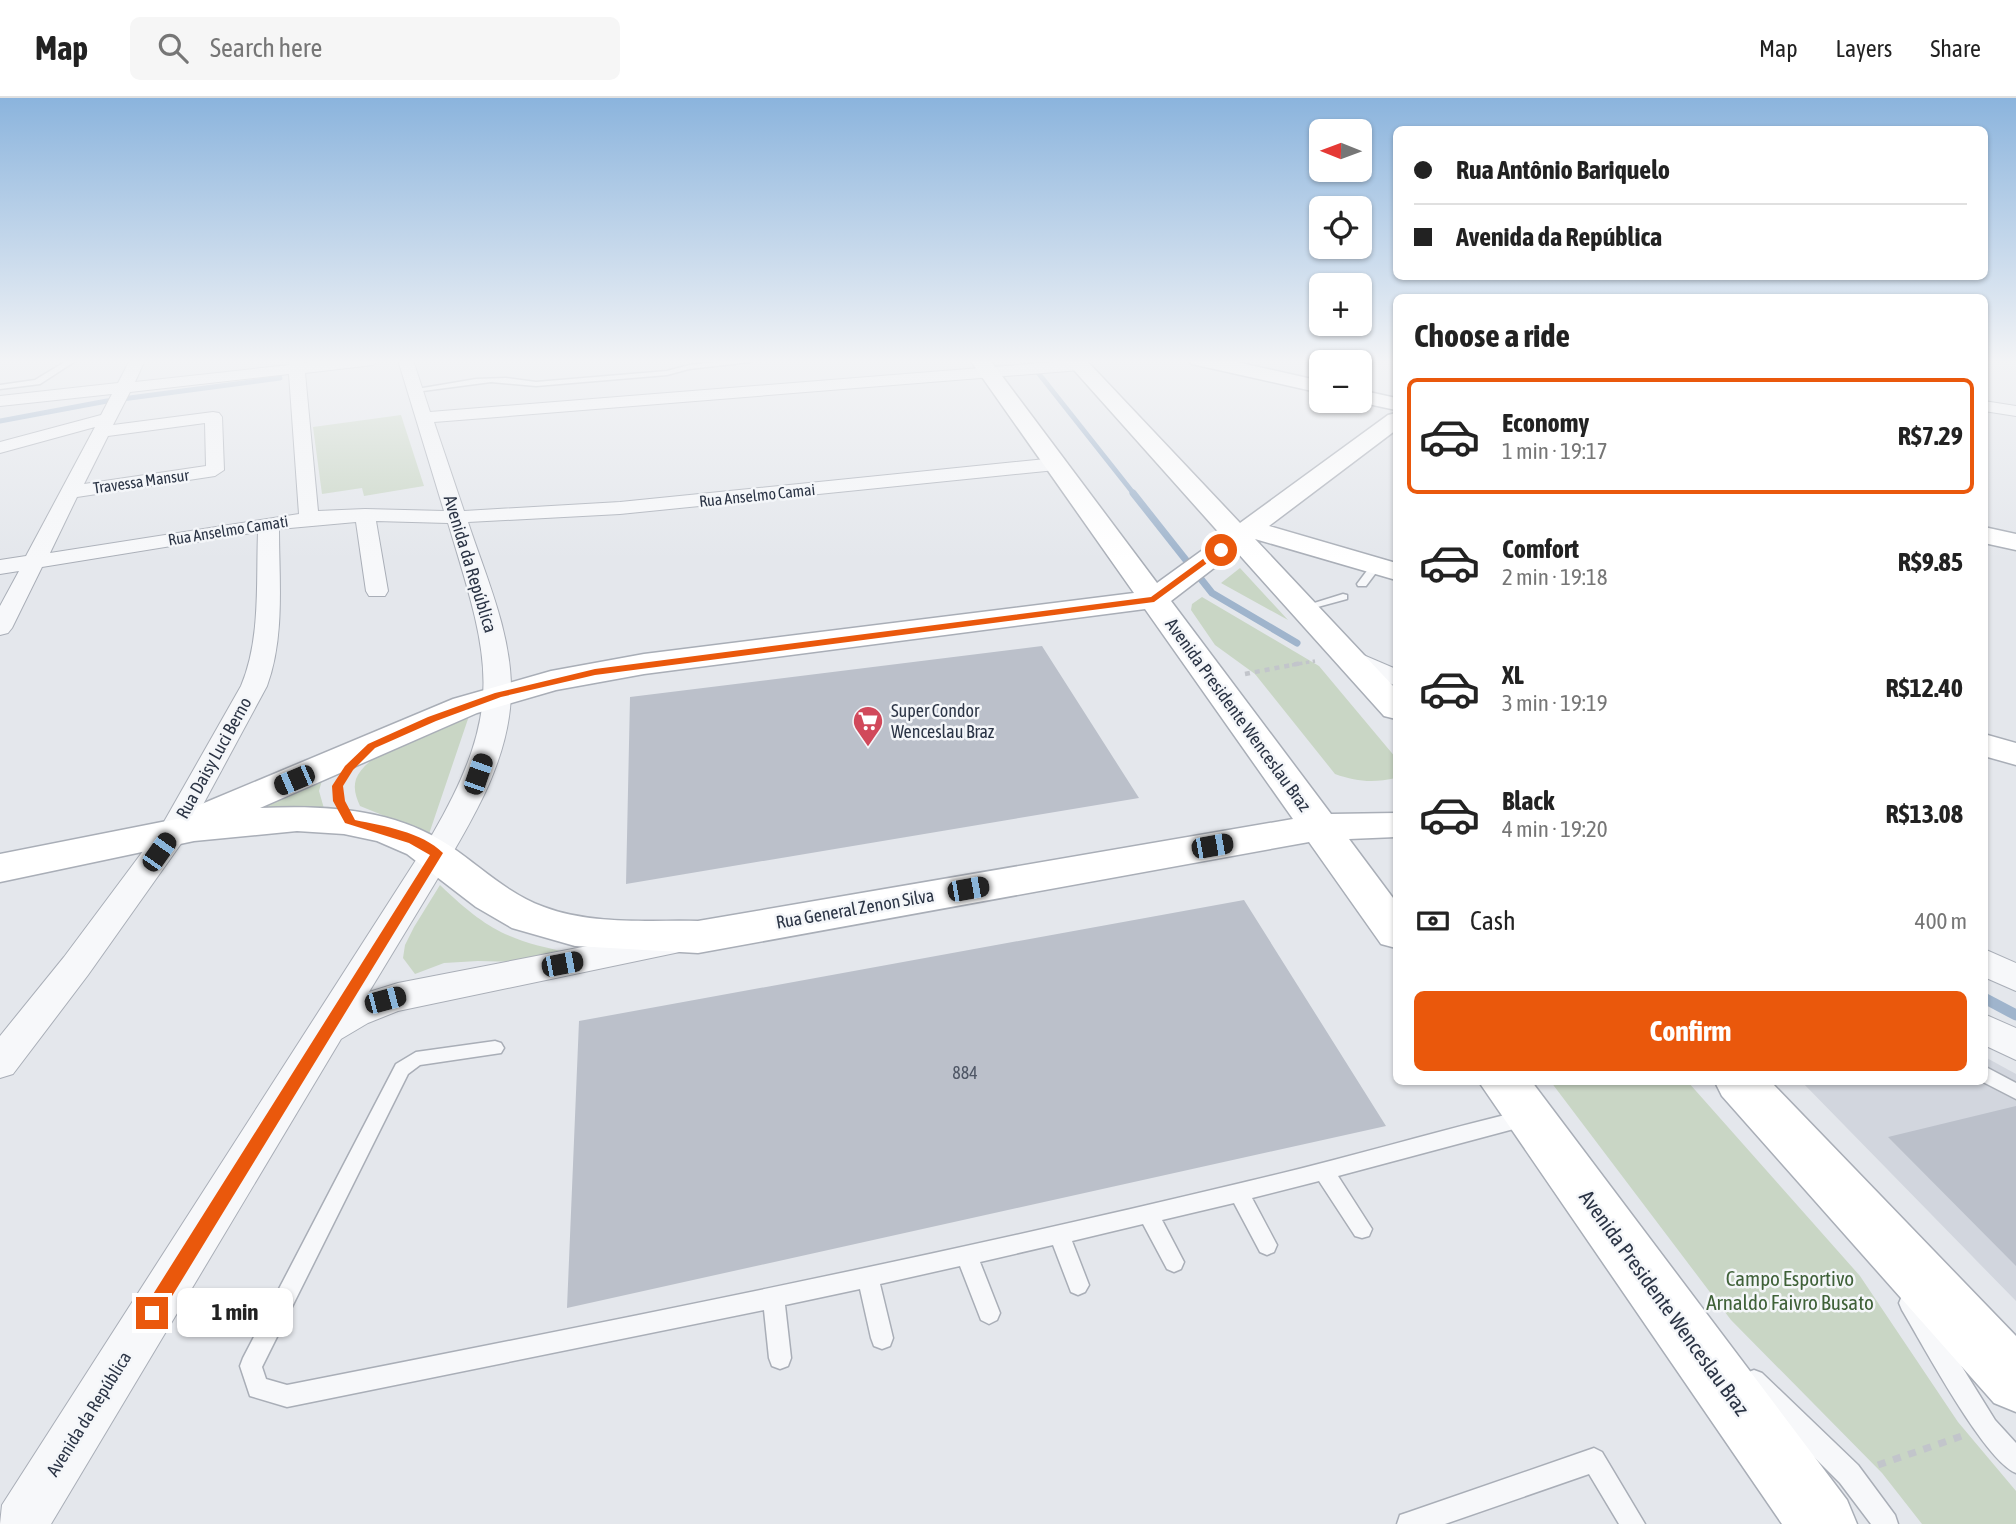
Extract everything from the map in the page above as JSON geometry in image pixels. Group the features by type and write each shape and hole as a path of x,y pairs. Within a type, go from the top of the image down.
{"main road":[{"name":"Avenida Presidente Wenceslau Braz","path":"1031,427 1056,464 1164,592 1213,680 1393,929"},
{"path":"1130,427 1393,706"},
{"path":"174,831 432,719 498,695 595,672 645,664 1164,592 1387,427"},
{"path":"1988,536 2016,542"},
{"path":"1237,539 1378,574"},
{"path":"351,823 339,801 337,786 349,768 372,746"},
{"path":"1988,746 2016,754"},
{"path":"1320,827 1393,805"},
{"path":"0,868 174,831 284,820 351,823 385,830 413,840 437,853 489,897 535,920 599,932 698,937"},
{"name":"Rua General Zenon Silva","path":"698,937 1320,827 1393,824"},
{"path":"1743,1085 2016,1381"},
{"name":"Avenida Presidente Wenceslau Braz","path":"1517,1099 1634,1262 1836,1499"}],"street":[{"path":"0,448 60,427"},
{"path":"0,628 104,427"},
{"name":"Travessa Mansur","path":"71,492 215,470 213,427"},
{"path":"300,427 309,518"},
{"name":"Avenida da República","path":"21,1524 437,853 454,825 478,774 494,720 498,695 495,647 488,616 427,427"},
{"name":"Rua Anselmo Camai","path":"457,517 620,508 1056,464"},
{"path":"365,515 377,591"},
{"name":"Rua Anselmo Camati","path":"0,566 309,518 365,515 457,517"},
{"name":"Rua Daisy Luci Berno","path":"0,1063 76,966 174,831 244,707 263,663 270,523"},
{"path":"1347,655 1393,674"},
{"name":"Rua General Zenon Silva","path":"326,1032 351,1013 398,997 698,937"},
{"path":"378,948 398,997"},
{"path":"1988,964 2016,978"},
{"path":"1988,1030 2016,1045"}],"lane":[{"path":"1303,608 1343,597"},
{"path":"495,1048 416,1059 402,1069 251,1366 258,1388 287,1395 620,1331 1239,1193 1432,1140 1517,1099"},
{"path":"1988,1075 2016,1092"},
{"path":"1324,1171 1362,1229"},
{"path":"1840,1190 1987,1428 2016,1461"},
{"path":"1239,1193 1267,1245"},
{"path":"1148,1213 1174,1262"},
{"path":"1059,1233 1078,1285"},
{"path":"966,1254 989,1313"},
{"path":"1634,1262 1736,1363 1836,1499 1886,1524"},
{"path":"868,1276 882,1338"},
{"path":"773,1297 780,1358"},
{"path":"1409,1524 1594,1460 1633,1524"}],"path":[{"path":"1213,680 1347,655"},
{"path":"1836,1499 1987,1428"}],"shaded area":[{"path":"1988,1059 2016,1074 2016,1301 1805,1085 1988,1085"}],"green space":[{"path":"313,427 405,427 424,486 364,496 362,488 322,494"},
{"path":"1240,568 1288,620 1221,583"},
{"path":"1202,597 1319,666 1393,754 1393,779 1366,781 1335,774 1255,674 1215,645 1191,610 1192,604"},
{"path":"469,716 429,834 360,806 355,793 356,779 363,768 375,758 406,740"},
{"path":"324,773 319,791 325,812 223,816"},
{"path":"440,885 473,914 502,932 517,939 576,954 527,962 444,963 415,974 403,958 405,945"},
{"name":"Campo Esportivo Arnaldo Faivro Busato","path":"1553,1085 1691,1085 1860,1276 1958,1422 2016,1491 2016,1524 1922,1524 1882,1473 1731,1320"}],"building":[{"name":"Super Condor Wenceslau Braz","path":"1042,646 1139,798 626,884 630,697"},
{"path":"1244,900 1386,1126 567,1308 579,1021"},
{"path":"2016,1106 2016,1266 1888,1137"}],"waterway":[{"path":"1081,427 1134,494"},
{"path":"1133,493 1212,593 1297,643"},
{"path":"1988,1000 2016,1015"}],"place":[{"name":"Super Condor Wenceslau Braz","path":"868,748"}],"route":[{"path":"152,1313 437,853 413,840 385,830 351,823 339,801 337,786 349,768 372,746 464,706 551,681 595,672 1154,599 1221,550"}]}
